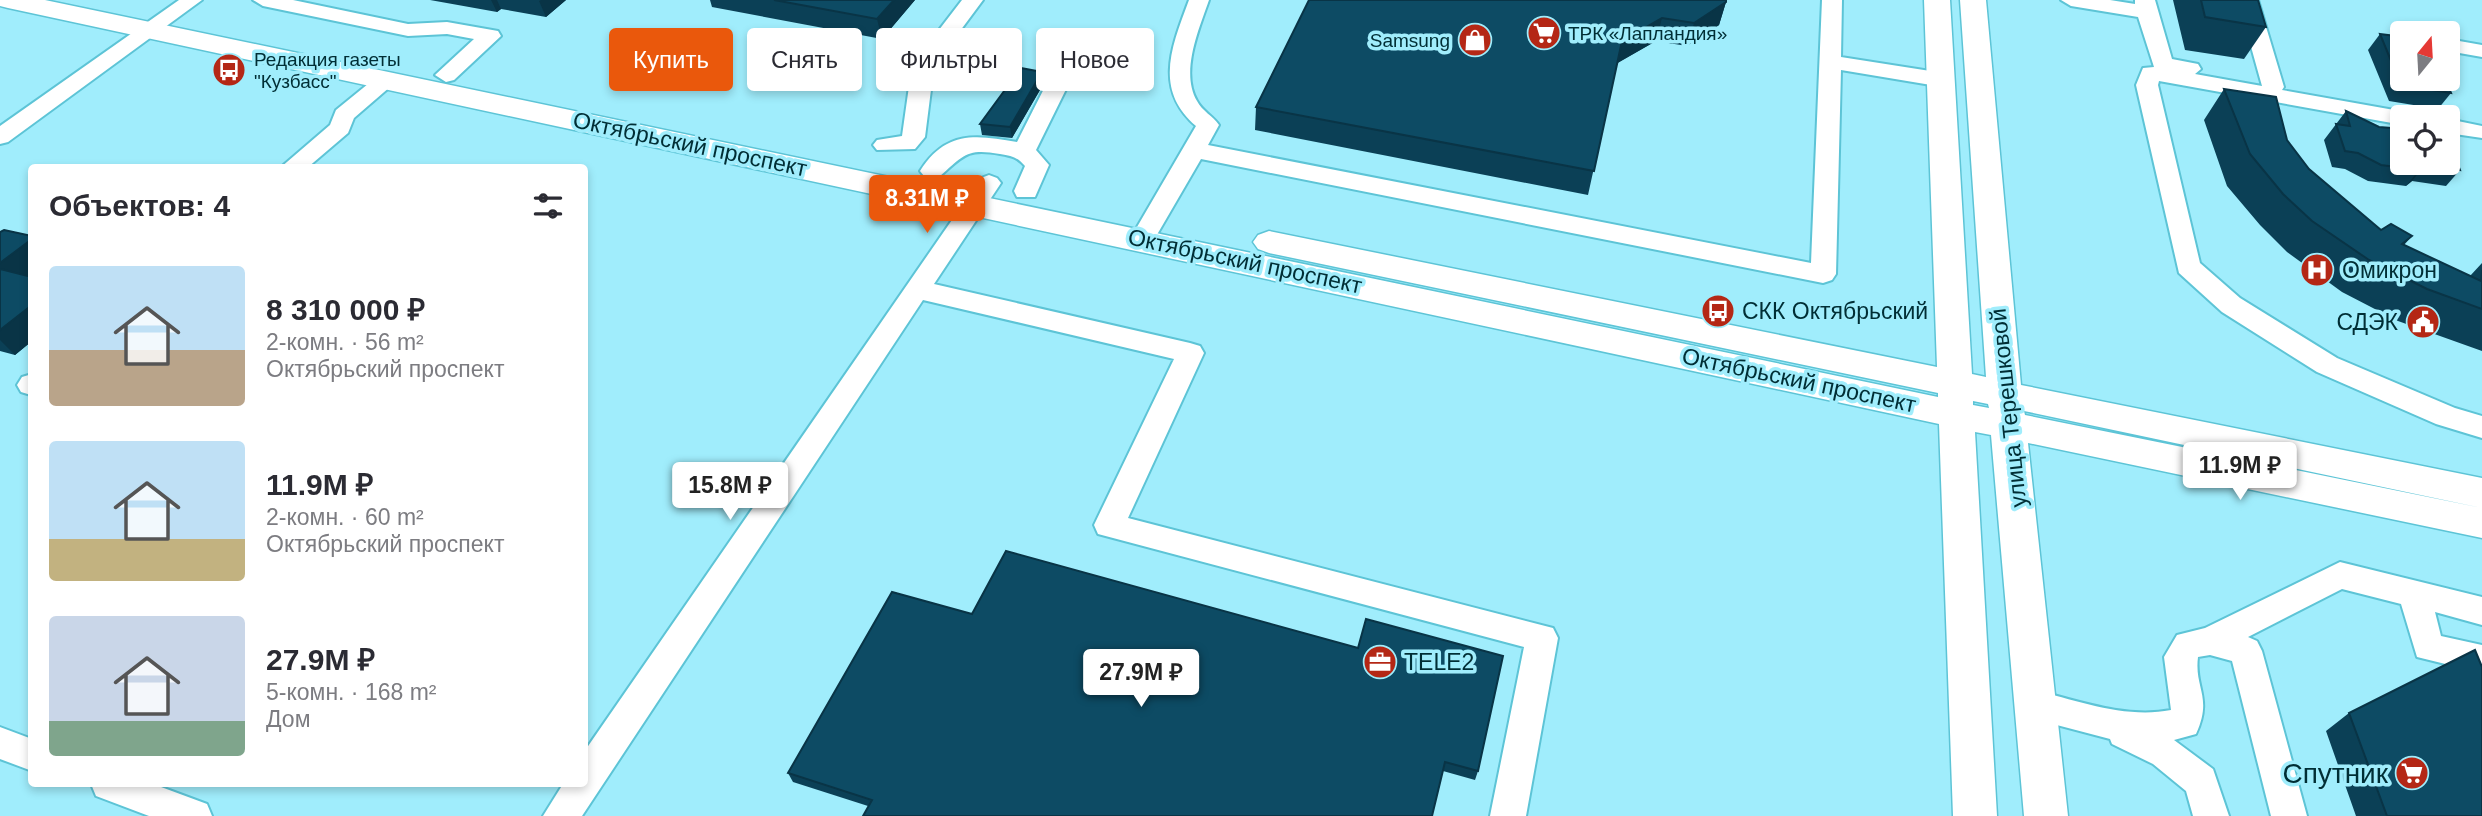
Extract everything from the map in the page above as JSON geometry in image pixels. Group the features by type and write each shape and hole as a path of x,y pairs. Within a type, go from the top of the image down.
{"main road":[{"name":"Октябрьский проспект","path":"8,0 387,80 982,194 1955,399 2482,523"},
{"name":"Октябрьский проспект","path":"104,0 182,7 446,75 896,151 982,194 1026,191 1149,229"},
{"name":"улица Терешковой","path":"1937,0 1943,80 1975,816"},
{"name":"улица Терешковой","path":"1973,0 2046,816"},
{"name":"Октябрьский проспект","path":"2008,411 2482,493"}],"street":[{"path":"263,0 408,30 447,28 490,36 446,75"},
{"path":"896,151 913,137 923,65 973,0"},
{"path":"1149,229 1208,125 1187,105 1182,85 1182,47 1199,0"},
{"path":"1194,150 1823,274 1832,0"},
{"path":"2071,0 2146,6 2162,62 2273,87 2377,105"},
{"path":"2248,0 2273,87"},
{"path":"0,137 182,7"},
{"path":"2460,47 2482,51"},
{"path":"1829,62 1943,80"},
{"path":"2390,116 2151,73 2147,85 2188,267 2231,305 2327,365 2446,416 2482,427"},
{"path":"297,164 340,128 344,116 387,80"},
{"path":"1024,151 1054,91"},
{"path":"2460,128 2479,132"},
{"path":"932,171 955,150 974,142 1024,151 1037,165 1026,191"},
{"path":"588,777 982,194"},
{"path":"919,290 1189,353 1109,525 1542,638 1507,816"},
{"path":"2035,705 2100,722 2161,730 2184,723 2189,705 2180,657 2188,645 2210,641 2340,575 2482,611"},
{"path":"2414,594 2428,647 2482,659"},
{"path":"2210,641 2246,652 2290,816"},
{"path":"2100,722 2165,752 2201,781 2211,816"},
{"path":"0,743 28,754"},
{"path":"116,787 194,816"},
{"path":"561,816 581,787"}],"building":[{"path":"774,0 894,0 877,19"},
{"path":"1309,0 1726,2 1694,23 1662,18 1622,41 1594,171 1256,107"},
{"path":"2201,0 2258,0 2266,27 2205,17"},
{"path":"2380,34 2390,35 2390,58"},
{"path":"1022,68 1036,71 1036,82 1010,127 980,124 1004,91 1022,91"},
{"path":"2224,89 2276,97 2287,140 2309,169 2381,230 2391,224 2412,236 2402,244 2481,281 2482,270 2482,309 2427,289 2369,260 2312,221 2283,194 2250,154"},
{"path":"2346,111 2379,127 2390,128 2390,166 2381,165 2358,153 2345,151 2336,124 2350,126"},
{"path":"4,230 28,235 28,242 0,263 0,232"},
{"path":"0,269 28,276 28,308 0,330"},
{"path":"1006,551 1358,648 1366,619 1503,656 1478,771 1445,762 1432,816 863,816 872,800 788,773 892,592 972,614"},
{"name":"Спутник","path":"2475,650 2482,667 2482,816 2387,816 2349,713"}],"place":[{"name":"ТРК «Лапландия»","path":"1544,33"},
{"name":"Samsung","path":"1475,40"},
{"name":"Редакция газеты \"Кузбасс\"","path":"229,70"},
{"name":"Омикрон","path":"2317,270"},
{"name":"СКК Октябрьский","path":"1718,311"},
{"name":"СДЭК","path":"2423,322"},
{"name":"TELE2","path":"1380,662"},
{"name":"Спутник","path":"2412,773"}]}
